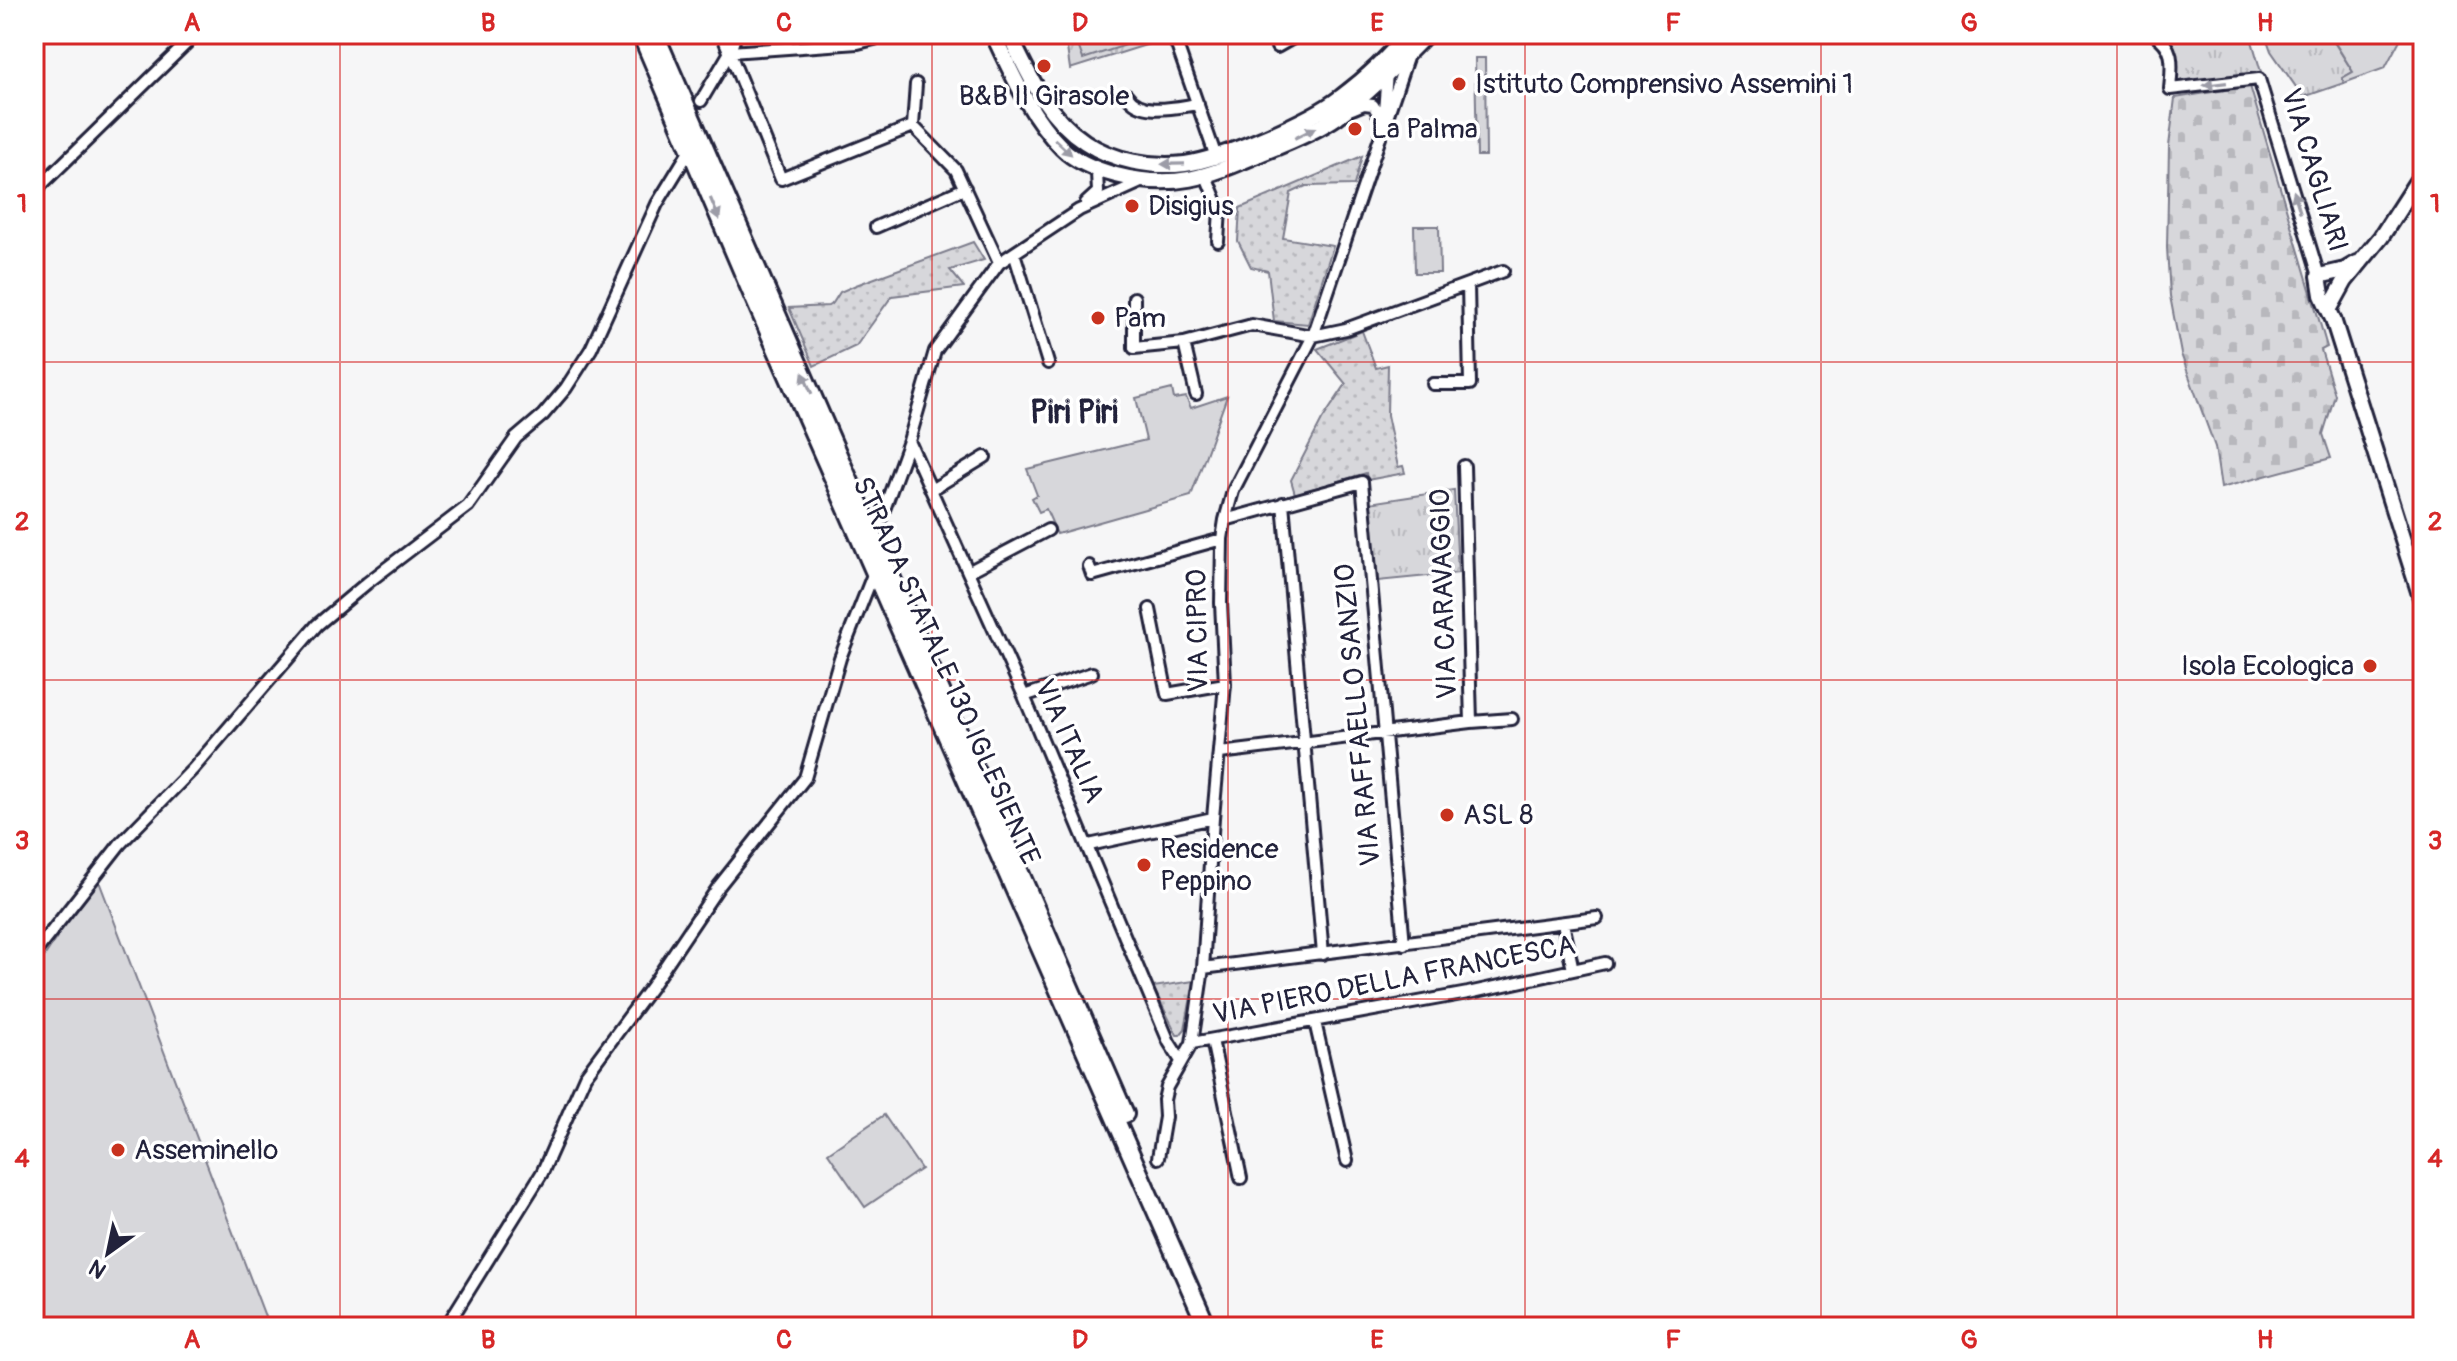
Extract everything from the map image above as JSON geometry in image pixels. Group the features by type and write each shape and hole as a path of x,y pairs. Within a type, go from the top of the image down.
{"main road":[{"name":"STRADA STATALE 130 IGLESIENTE","path":"641,34 1207,1327"},
{"name":"STRADA STATALE 130 IGLESIENTE","path":"655,34 1218,1327"}],"street":[{"path":"34,192 196,34"},
{"path":"722,34 781,179 913,126"},
{"path":"701,101 730,52 736,34"},
{"path":"730,52 858,43 894,34"},
{"path":"993,34 1017,86 1064,150 1090,166 1141,182 1206,176 1281,146 1364,104 1373,105 1379,112 1383,126"},
{"path":"1009,34 1044,102 1064,125 1092,146 1135,162 1183,164 1216,157 1277,131 1339,99 1413,40"},
{"path":"1173,34 1216,157"},
{"path":"1277,47 1300,34"},
{"name":"VIA CAGLIARI","path":"2154,34 2163,40 2173,57 2170,89 2259,79 2319,276 2322,295 2423,604"},
{"path":"1336,117 1386,76 1413,40"},
{"name":"VIA CIPRO","path":"1158,1158 1167,1087 1192,1043 1203,968 1225,684 1221,603 1225,520 1233,491 1313,336 1413,40"},
{"name":"VIA CIPRO","path":"1383,126 1386,76"},
{"path":"916,84 913,126 956,170 999,263"},
{"path":"1127,95 1132,103 1143,107 1168,109 1198,104"},
{"path":"34,954 120,844 193,769 317,625 468,506 516,438 543,415 566,388 591,349 657,204 690,150"},
{"path":"1079,210 1114,174 1135,162"},
{"path":"1090,166 1097,173 1098,192"},
{"path":"2329,310 2357,263 2381,237 2423,172"},
{"path":"1206,176 1220,210 1218,241"},
{"path":"874,537 909,441 935,351 999,263 1079,210 1141,182"},
{"path":"876,227 965,188"},
{"path":"1014,253 1048,363"},
{"path":"2319,276 2345,270 2357,263"},
{"path":"1134,298 1134,348 1184,343 1252,325 1313,336 1346,329 1503,271"},
{"path":"1433,384 1470,384 1468,284"},
{"path":"1184,343 1196,394"},
{"name":"VIA ITALIA","path":"909,441 1089,845 1169,1042 1181,1061"},
{"path":"931,490 985,457"},
{"name":"VIA CARAVAGGIO","path":"1464,466 1471,722"},
{"name":"VIA RAFFAELLO SANZIO","path":"1283,503 1362,482 1404,944"},
{"path":"1225,520 1283,503 1323,954"},
{"path":"968,572 1048,530"},
{"path":"1089,566 1092,575 1222,539"},
{"path":"446,1327 542,1173 585,1076 651,987 719,886 805,778 840,658 874,572"},
{"path":"1150,609 1167,694 1225,684"},
{"path":"1024,696 1092,673"},
{"path":"1220,753 1512,719"},
{"path":"1089,845 1213,818"},
{"path":"1203,968 1597,918"},
{"path":"1563,923 1573,970"},
{"name":"VIA PIERO DELLA FRANCESCA","path":"1192,1043 1468,993 1605,963"},
{"path":"1315,1022 1347,1161"},
{"path":"1212,1040 1241,1178"}],"green space":[{"path":"1065,34 1167,34 1168,38 1070,69"},
{"path":"1074,34 1133,34 1135,42 1083,59"},
{"path":"2161,34 2250,34 2261,72 2175,85 2176,54"},
{"path":"2265,34 2338,34 2332,39 2353,72 2343,78 2344,83 2303,97 2271,51"},
{"path":"2338,34 2403,34 2385,68 2344,83 2342,78 2353,72 2332,38"},
{"path":"1475,58 1485,58 1486,156 1477,156"},
{"path":"2250,86 2327,347 2321,350 2335,395 2323,434 2331,458 2221,488 2215,447 2181,354 2170,296 2167,248 2169,146 2175,98"},
{"path":"1362,156 1354,185 1306,186 1291,193 1283,238 1333,246 1308,324 1274,321 1268,271 1251,267 1238,241 1240,208"},
{"path":"1414,226 1439,226 1440,273 1415,273"},
{"path":"973,242 984,260 950,270 964,287 892,296 856,346 814,366 789,308 828,306 840,292"},
{"path":"1362,331 1376,368 1388,365 1387,415 1398,467 1403,466 1405,473 1367,480 1366,473 1295,494 1291,480 1322,420 1346,384 1317,349"},
{"path":"1172,389 1174,399 1186,397 1191,408 1227,396 1191,496 1057,534 1046,509 1039,512 1032,498 1037,495 1027,469 1146,440 1136,398"},
{"path":"1454,490 1458,573 1378,581 1369,503"},
{"name":"Asseminello","path":"97,876 269,1327 34,1327 34,972"},
{"path":"1194,981 1185,1029 1177,1035 1153,987"},
{"path":"884,1115 921,1169 865,1207 828,1153"}],"place":[{"name":"B&B Il Girasole","path":"1044,66"},
{"name":"Istituto Comprensivo Assemini 1","path":"1459,84"},
{"name":"La Palma","path":"1355,129"},
{"name":"Disigius","path":"1132,206"},
{"name":"Pam","path":"1098,318"},
{"name":"Isola Ecologica","path":"2370,666"},
{"name":"ASL 8","path":"1447,815"},
{"name":"Residence Peppino","path":"1144,865"},
{"name":"Asseminello","path":"118,1150"}],"district":[{"name":"Piri Piri","path":"1074,413"}]}
